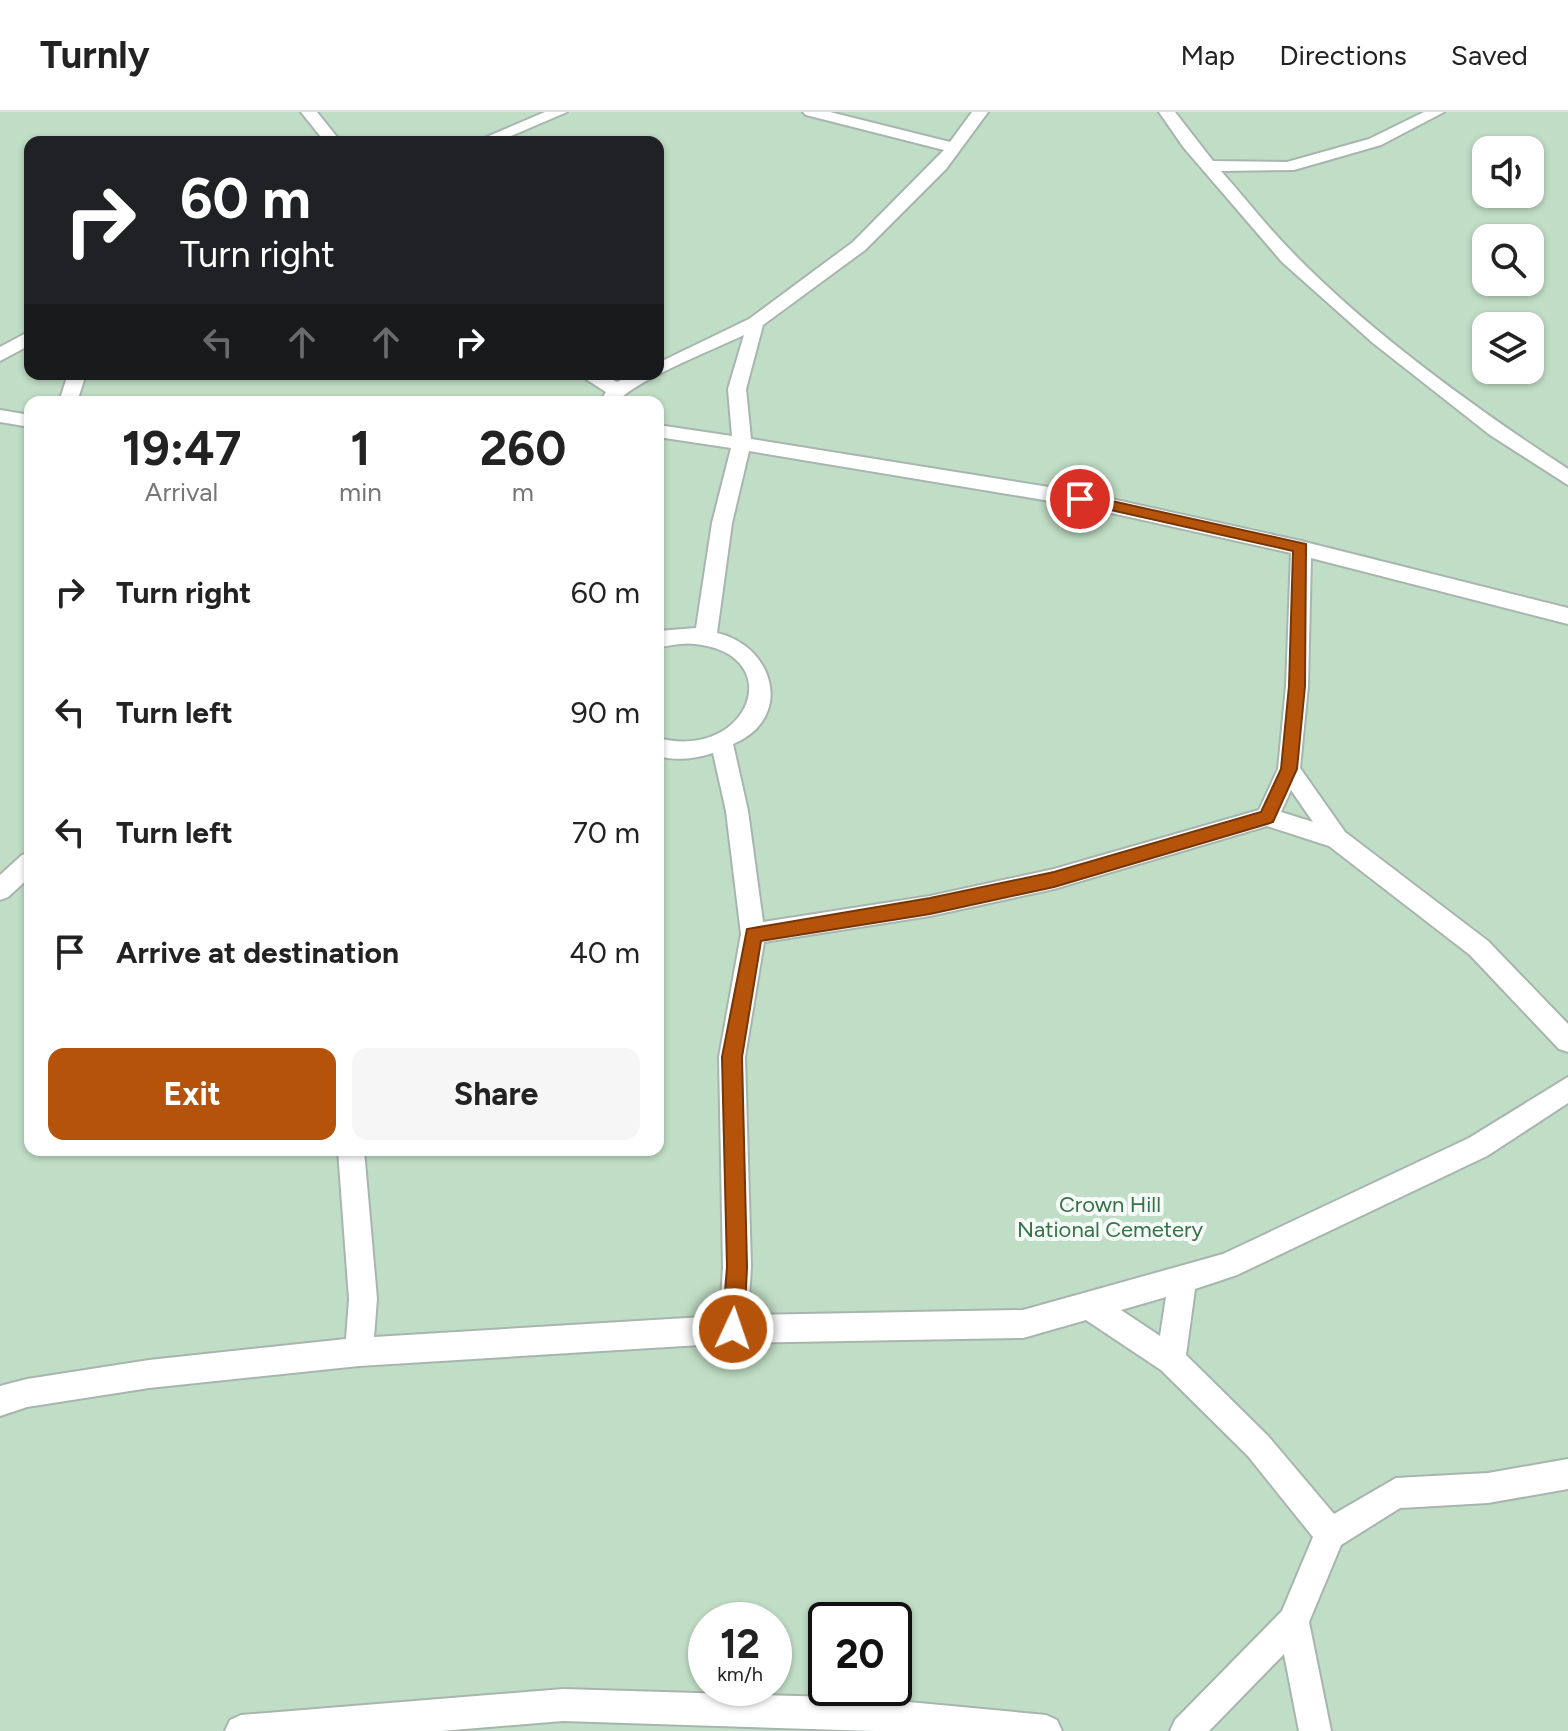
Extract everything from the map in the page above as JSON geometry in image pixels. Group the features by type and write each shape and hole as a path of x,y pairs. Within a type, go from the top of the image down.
{"lane":[{"path":"309,112 328,136"},
{"path":"498,136 559,112"},
{"path":"811,112 956,148"},
{"path":"664,367 755,323 859,246 956,148 980,112"},
{"path":"1167,112 1190,145 1288,258 1379,339 1497,431 1568,478"},
{"path":"1211,166 1288,167 1375,142 1436,112"},
{"path":"706,635 722,523 742,443 737,389 755,323"},
{"path":"0,355 24,341"},
{"path":"594,380 613,396 639,380"},
{"path":"0,416 24,420"},
{"path":"664,432 1080,499 1301,548 1568,616"},
{"path":"1267,817 1289,769 1297,686 1301,548"},
{"path":"664,637 679,633 706,635 742,651 757,668 762,685 758,709 743,729 722,743 691,751 664,748"},
{"path":"722,743 737,811 753,934 732,1057 737,1267 733,1329"},
{"path":"1289,769 1337,839 1479,948 1568,1041"},
{"path":"753,934 930,906 1054,879 1267,817 1337,839"},
{"path":"0,890 24,868"},
{"path":"0,1401 27,1393 149,1374 359,1352 733,1329 1023,1324 1227,1266 1478,1147 1568,1089"},
{"path":"351,1156 363,1299 359,1352"},
{"path":"1171,1360 1182,1279"},
{"path":"1089,1305 1171,1360 1258,1446 1330,1534"},
{"path":"1186,1731 1293,1622 1330,1534 1396,1493 1488,1488 1568,1474"},
{"path":"1293,1622 1315,1731"},
{"path":"241,1731 563,1705 866,1714 1046,1731"}],"green space":[{"name":"Crown Hill National Cemetery","path":"0,112 1568,112 1568,1731 0,1731"}],"route":[{"path":"733,1329 737,1267 732,1057 753,934 930,906 1054,879 1267,817 1289,769 1297,686 1301,548 1080,499"}]}
